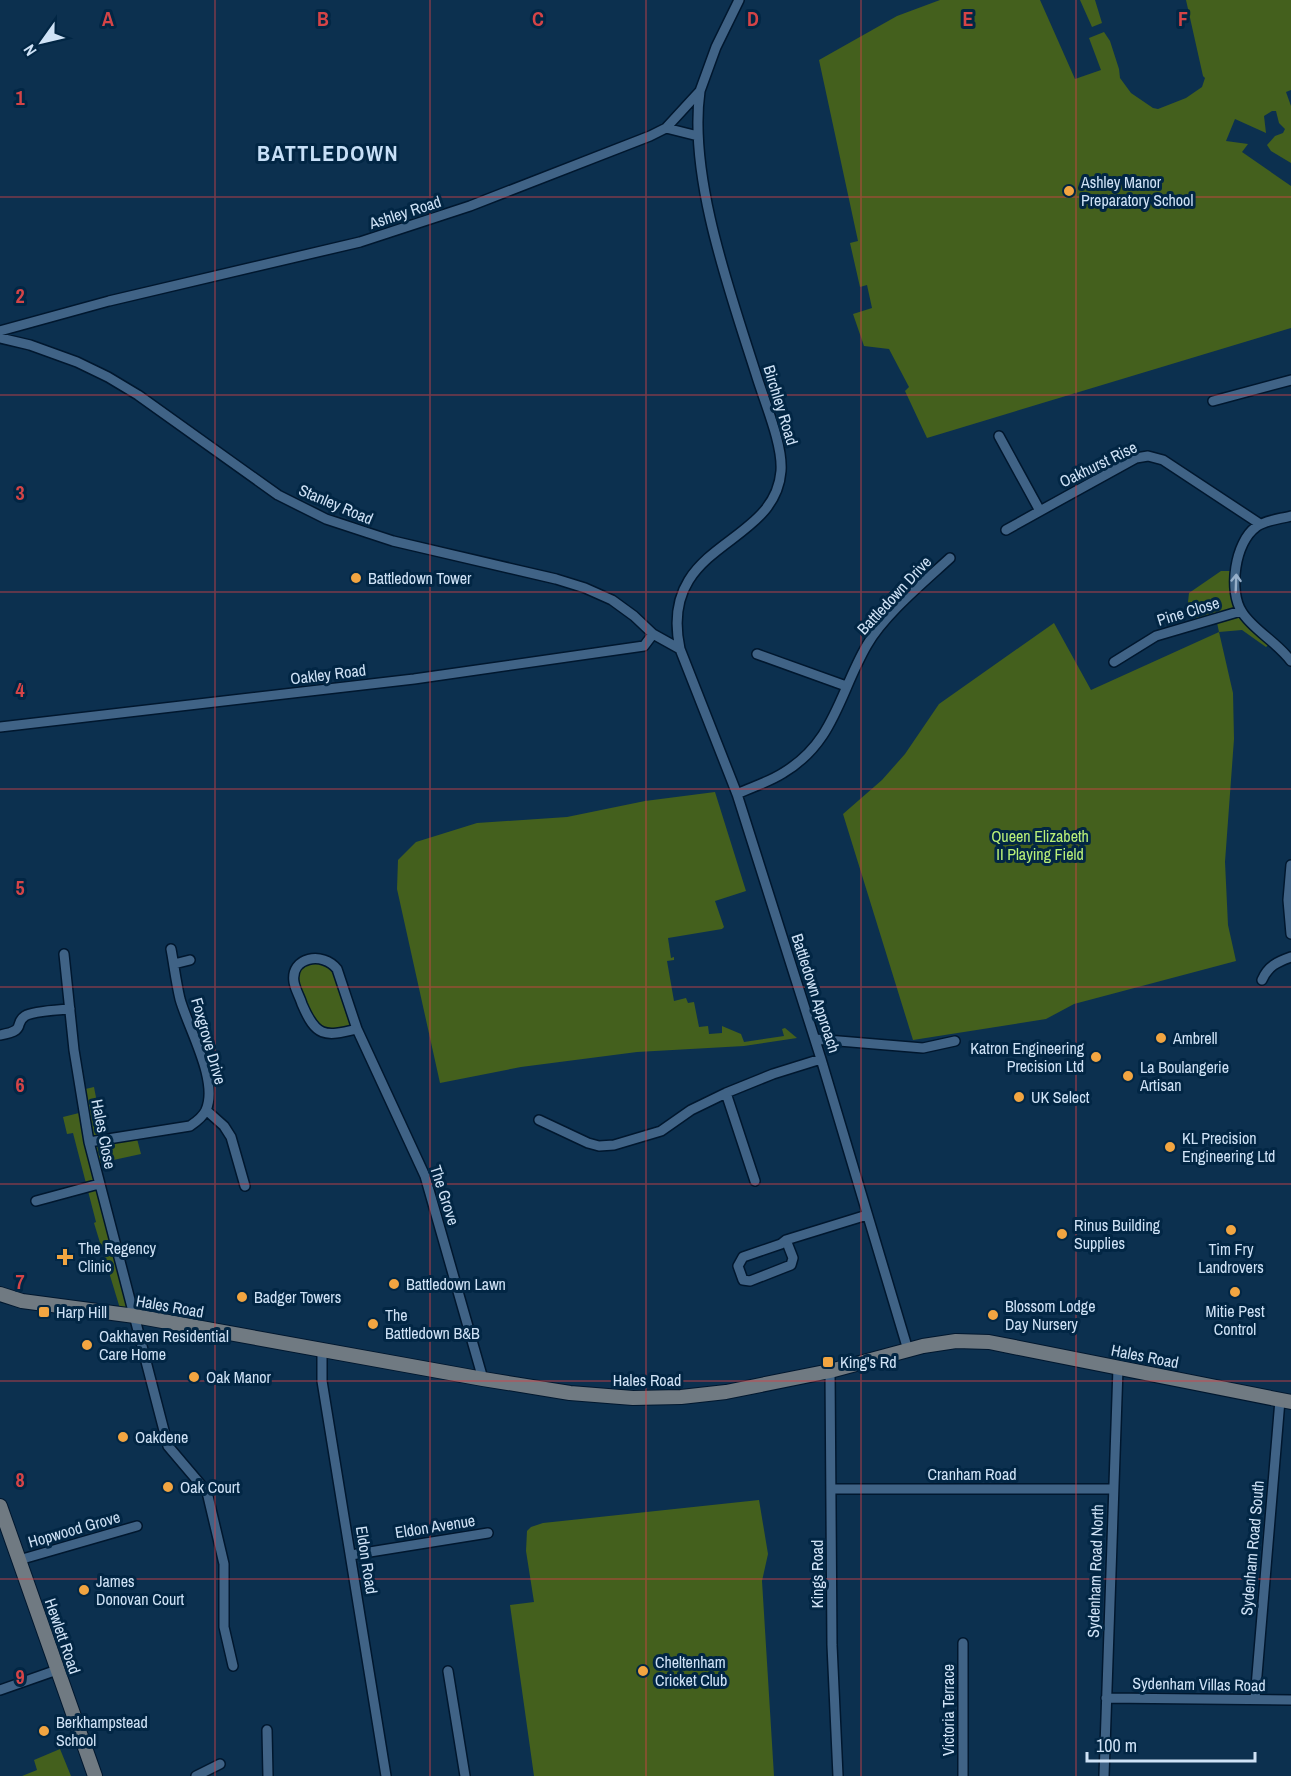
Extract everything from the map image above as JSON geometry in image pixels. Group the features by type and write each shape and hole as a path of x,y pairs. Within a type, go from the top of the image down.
{"main road":[{"name":"Hales Road","path":"0,1294 22,1301 135,1316 483,1379 591,1396 653,1398 726,1392 830,1371 939,1343 981,1342 1286,1401"},
{"name":"Hewlett Road","path":"0,1506 96,1776"}],"street":[{"name":"Ashley Road","path":"0,331 109,301 360,242 470,206 621,148 666,128 700,91 716,47 739,0"},
{"name":"Birchley Road","path":"680,649 677,616 682,595 690,578 701,563 765,509 778,488 781,471 779,446 735,307 711,218 698,136 697,117 700,91"},
{"path":"666,128 698,136"},
{"path":"24,324 25,344"},
{"name":"Stanley Road","path":"0,338 77,362 108,377 138,395 278,495 311,513 393,542 556,579 585,588 623,607 653,634 680,649"},
{"path":"1213,401 1291,380"},
{"path":"999,436 1040,511"},
{"name":"Oakhurst Rise","path":"1006,530 1136,458 1154,456 1260,524"},
{"path":"1291,516 1260,524 1246,536 1239,552 1236,591 1236,600 1241,611 1291,661"},
{"name":"Battledown Drive","path":"737,794 781,775 814,750 830,725 846,686 868,643 877,631 950,558"},
{"name":"Pine Close","path":"1114,662 1156,636 1241,611"},
{"name":"Oakley Road","path":"0,727 435,676 644,646 653,634"},
{"name":"Battledown Approach","path":"680,649 737,794 815,1039 908,1350"},
{"path":"757,654 846,686"},
{"path":"1291,865 1288,900 1291,934"},
{"name":"Foxgrove Drive","path":"89,1142 190,1126 206,1110 209,1093 207,1078 180,999 171,949"},
{"name":"Hales Close","path":"64,954 74,1050 89,1142 168,1446 207,1492 224,1564 224,1627 232,1666"},
{"path":"1262,980 1270,967 1291,957"},
{"name":"The Grove","path":"357,1029 327,1033 309,1022 294,983 295,974 302,963 309,959 319,958 334,965 337,969 357,1029 425,1176 483,1379"},
{"path":"174,964 190,960"},
{"path":"0,1035 16,1032 22,1019 27,1015 70,1009"},
{"path":"815,1039 922,1048 955,1041"},
{"path":"539,1120 588,1143 607,1146 661,1131 691,1110 726,1093 773,1074 821,1059"},
{"path":"726,1093 755,1181"},
{"path":"206,1110 224,1126 231,1137 245,1186"},
{"path":"36,1201 99,1184"},
{"path":"786,1240 793,1258 791,1265 750,1281 743,1280 738,1266 743,1257 781,1244 786,1240 867,1215"},
{"name":"Eldon Road","path":"322,1349 322,1381 386,1776"},
{"name":"Sydenham Road North","path":"1104,1776 1112,1489 1118,1368"},
{"name":"Kings Road","path":"830,1371 832,1645 837,1776"},
{"name":"Sydenham Road South","path":"1255,1699 1286,1401"},
{"name":"Cranham Road","path":"831,1489 1112,1489"},
{"name":"Hopwood Grove","path":"19,1560 137,1526"},
{"name":"Eldon Avenue","path":"351,1555 488,1533"},
{"name":"Victoria Terrace","path":"963,1643 963,1776"},
{"path":"0,1690 57,1670"},
{"path":"448,1671 465,1776"},
{"name":"Sydenham Villas Road","path":"1106,1698 1291,1700"},
{"path":"267,1730 268,1776"},
{"path":"196,1776 220,1764"}],"green space":[{"name":"Ashley Manor Preparatory School","path":"940,0 1040,0 1075,79 1101,70 1089,38 1104,32 1110,41 1120,78 1131,93 1158,109 1186,98 1202,87 1205,78 1186,0 1291,0 1291,90 1286,92 1291,106 1291,163 1271,151 1267,145 1285,129 1279,123 1276,111 1264,116 1266,133 1235,119 1226,141 1248,144 1242,152 1291,186 1291,328 927,438 905,391 909,387 889,349 864,346 853,314 872,308 867,285 860,287 850,243 858,241 819,60 897,16"},
{"path":"1080,0 1095,0 1102,23 1092,27"},
{"path":"1221,571 1237,571 1238,606 1273,641 1266,647 1242,630 1219,632 1216,618 1196,624 1188,602 1189,593"},
{"name":"Queen Elizabeth II Playing Field","path":"1054,623 1091,690 1219,632 1233,693 1234,739 1225,862 1228,925 1236,961 1074,1004 1046,1019 913,1040 843,814 882,780 905,754 939,704"},
{"path":"715,792 746,891 715,901 724,927 722,929 668,938 671,958 674,957 674,960 667,961 674,1001 686,998 688,1003 694,1002 699,1027 708,1026 709,1034 722,1033 722,1026 741,1034 744,1042 784,1036 782,1029 785,1028 797,1038 744,1046 637,1052 521,1067 440,1083 397,889 398,860 416,842 477,823 567,817 645,801"},
{"path":"330,962 357,1029 317,1030 294,978 302,963"},
{"path":"94,1087 104,1139 136,1135 141,1154 95,1164 135,1316 122,1315 94,1223 96,1222 73,1133 67,1134 63,1117 83,1112 81,1090"},
{"name":"Cheltenham Cricket Club","path":"759,1500 768,1554 762,1581 774,1776 534,1776 510,1605 534,1602 526,1551 527,1531 543,1523"},
{"path":"60,1749 71,1776 22,1776 37,1770 34,1760"}],"place":[{"name":"Ashley Manor Preparatory School","path":"1069,191"},
{"name":"Battledown Tower","path":"356,578"},
{"name":"Ambrell","path":"1161,1038"},
{"name":"Katron Engineering Precision Ltd","path":"1096,1057"},
{"name":"La Boulangerie Artisan","path":"1128,1076"},
{"name":"UK Select","path":"1019,1097"},
{"name":"KL Precision Engineering Ltd","path":"1170,1147"},
{"name":"Tim Fry Landrovers","path":"1231,1230"},
{"name":"Rinus Building Supplies","path":"1062,1234"},
{"name":"The Regency Clinic","path":"65,1257"},
{"name":"Battledown Lawn","path":"394,1284"},
{"name":"Mitie Pest Control","path":"1235,1292"},
{"name":"Badger Towers","path":"242,1297"},
{"name":"Harp Hill","path":"44,1312"},
{"name":"Blossom Lodge Day Nursery","path":"993,1315"},
{"name":"The Battledown B&B","path":"373,1324"},
{"name":"Oakhaven Residential Care Home","path":"87,1345"},
{"name":"King's Rd","path":"828,1362"},
{"name":"Oak Manor","path":"194,1377"},
{"name":"Oakdene","path":"123,1437"},
{"name":"Oak Court","path":"168,1487"},
{"name":"James Donovan Court","path":"84,1590"},
{"name":"Cheltenham Cricket Club","path":"643,1671"},
{"name":"Berkhampstead School","path":"44,1731"}],"district":[{"name":"BATTLEDOWN","path":"328,153"}]}
